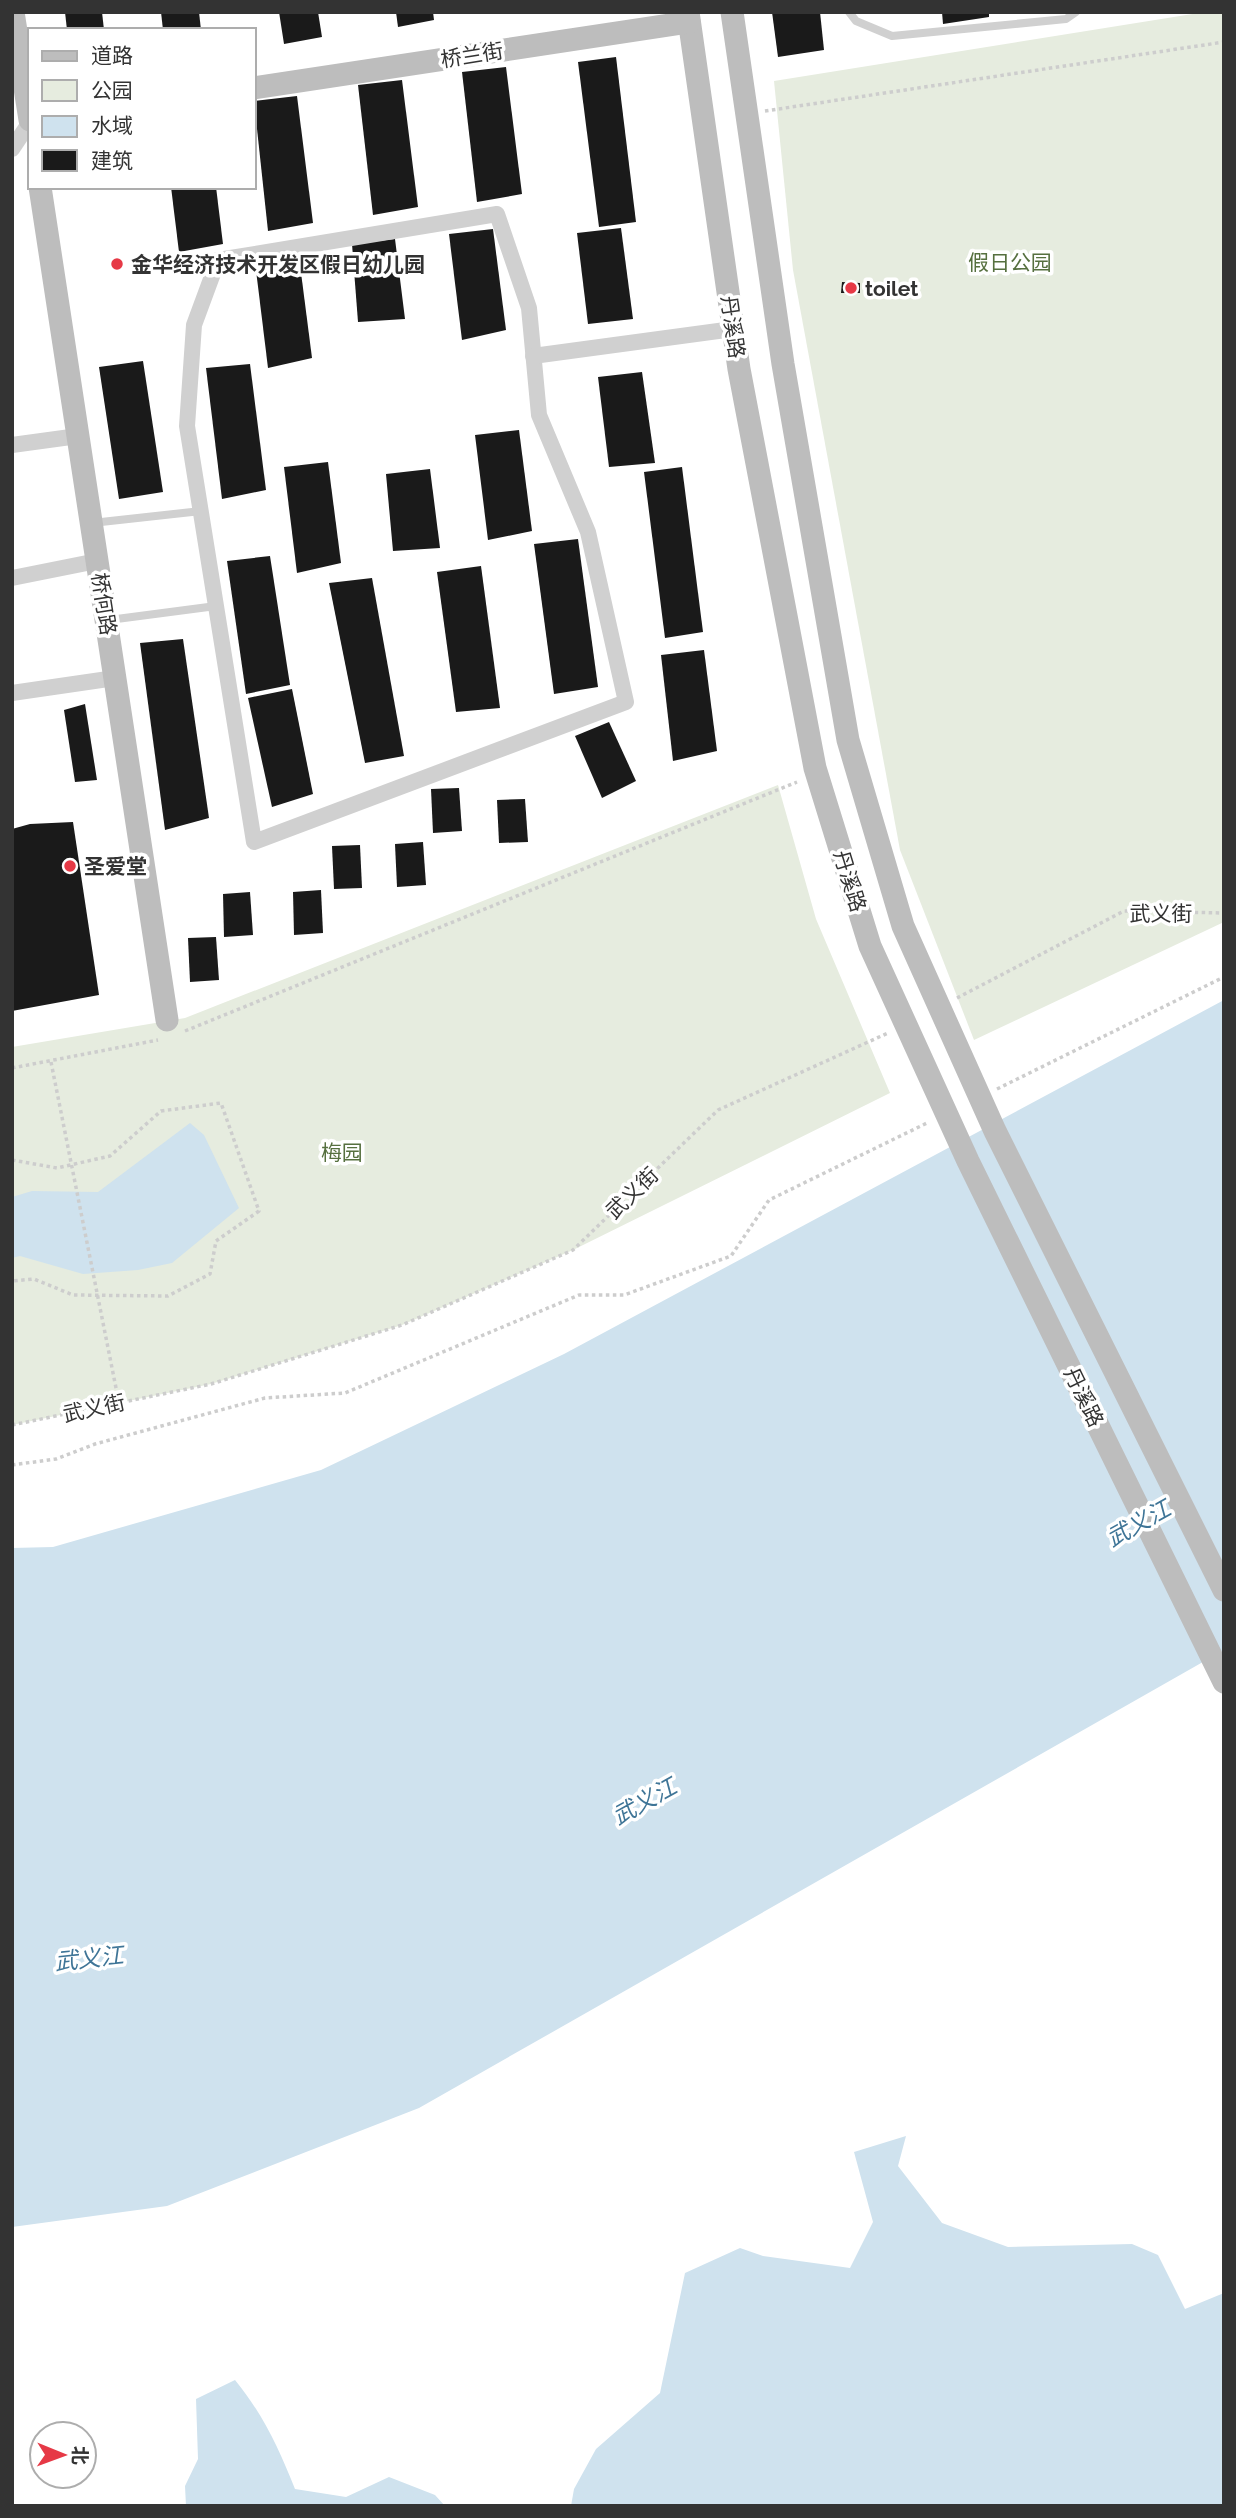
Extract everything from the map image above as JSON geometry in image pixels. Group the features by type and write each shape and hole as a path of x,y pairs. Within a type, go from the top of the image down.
{"main road":[{"path":"13,12 28,108"},
{"name":"丹溪路","path":"732,12 783,364 848,740 904,926 995,1131 1224,1590"},
{"name":"丹溪路","path":"689,17 739,369 815,768 870,946 968,1161 1224,1682"},
{"name":"桥兰街","path":"256,88 689,17"},
{"name":"桥何路","path":"40,189 172,1031"}],"street":[{"path":"12,149 28,124"},
{"path":"497,214 528,309 533,356 539,415 588,532 626,702 254,842 187,426 194,325 218,260 497,214"},
{"path":"533,356 733,329"},
{"path":"12,445 78,436"},
{"path":"12,578 97,561"},
{"path":"12,693 115,678"}],"lane":[{"path":"849,12 856,20 892,36 1066,19 1076,12"},
{"path":"91,523 201,511"},
{"path":"106,621 216,606"}],"path":[{"path":"747,114 1224,42"},
{"path":"12,1069 51,1062 172,1031 808,777"},
{"name":"武义街","path":"957,998 1124,911 1224,913"},
{"path":"995,1090 1224,977"},
{"name":"武义街","path":"12,1425 211,1384 402,1325 572,1250 718,1110 849,1054 897,1029"},
{"path":"51,1062 119,1403"},
{"path":"12,1160 57,1168 110,1156 161,1111 221,1104 259,1210 216,1241 210,1274 168,1296 73,1295 34,1279 12,1281"},
{"path":"12,1465 56,1459 95,1444 265,1398 345,1393 579,1295 624,1296 731,1256 769,1200 932,1120"}],"green space":[{"name":"假日公园","path":"1205,12 1224,12 1224,922 974,1040 900,850 793,270 774,81"},
{"name":"梅园","path":"778,785 816,919 890,1093 573,1250 402,1325 211,1384 12,1425 12,1047 185,1018"}],"water":[{"name":"武义江","path":"1224,1000 1224,1650 419,2108 167,2206 12,2227 12,1548 53,1547 321,1470 564,1354"},
{"path":"190,1123 204,1135 239,1208 172,1263 138,1270 83,1274 20,1256 12,1258 12,1197 32,1191 98,1192"},
{"path":"906,2136 898,2166 942,2223 1008,2247 1132,2244 1158,2255 1185,2309 1224,2293 1224,2506 571,2506 574,2489 596,2449 660,2393 685,2273 740,2248 763,2256 850,2268 873,2222 854,2152"},
{"path":"235,2380 270,2432 295,2489 346,2497 389,2477 435,2495 445,2506 186,2506 185,2486 198,2459 196,2399"}],"building":[{"path":"65,12 102,12 104,28 67,28"},
{"path":"161,12 199,12 201,28 163,28"},
{"path":"279,12 318,12 322,37 284,44"},
{"path":"396,12 433,12 434,20 398,27"},
{"path":"772,12 820,12 824,50 778,57"},
{"path":"942,12 989,12 989,17 943,24"},
{"path":"616,57 636,222 599,227 578,62"},
{"path":"506,67 522,194 477,202 462,72"},
{"path":"402,80 418,207 373,215 358,85"},
{"path":"297,96 313,223 268,231 256,101"},
{"path":"171,189 216,189 223,244 179,252"},
{"path":"621,228 633,319 588,324 577,233"},
{"path":"493,229 506,330 462,340 449,234"},
{"path":"395,239 405,319 358,322 352,244"},
{"path":"299,257 312,358 268,368 255,262"},
{"name":"toilet","path":"842,282 860,283 860,293 841,293"},
{"path":"143,361 163,492 119,499 99,367"},
{"path":"250,364 266,490 222,499 206,368"},
{"path":"642,372 655,463 609,467 598,377"},
{"path":"519,430 532,531 488,540 475,435"},
{"path":"328,462 341,563 297,573 284,467"},
{"path":"682,467 703,632 665,638 644,472"},
{"path":"430,469 440,548 393,551 386,474"},
{"path":"578,539 598,687 554,694 534,544"},
{"path":"270,556 290,685 246,694 227,561"},
{"path":"481,566 500,708 456,712 437,572"},
{"path":"372,578 404,756 365,763 329,583"},
{"path":"183,639 209,818 165,830 140,643"},
{"path":"704,650 717,751 673,761 661,655"},
{"path":"292,689 313,794 272,807 248,698"},
{"path":"85,704 97,780 75,782 64,710"},
{"path":"609,722 636,781 602,798 575,736"},
{"path":"459,788 462,831 433,833 431,789"},
{"path":"525,799 528,842 499,843 497,800"},
{"path":"73,822 99,995 12,1011 12,829 30,824"},
{"path":"423,842 426,885 397,887 395,844"},
{"path":"360,845 362,888 334,889 332,846"},
{"path":"321,890 323,933 294,935 293,892"},
{"path":"250,892 253,935 224,937 223,894"},
{"path":"216,937 219,980 190,982 188,938"}],"place":[{"name":"金华经济技术开发区假日幼儿园","path":"117,264"},
{"name":"toilet","path":"851,288"},
{"name":"圣爱堂","path":"70,866"}]}
